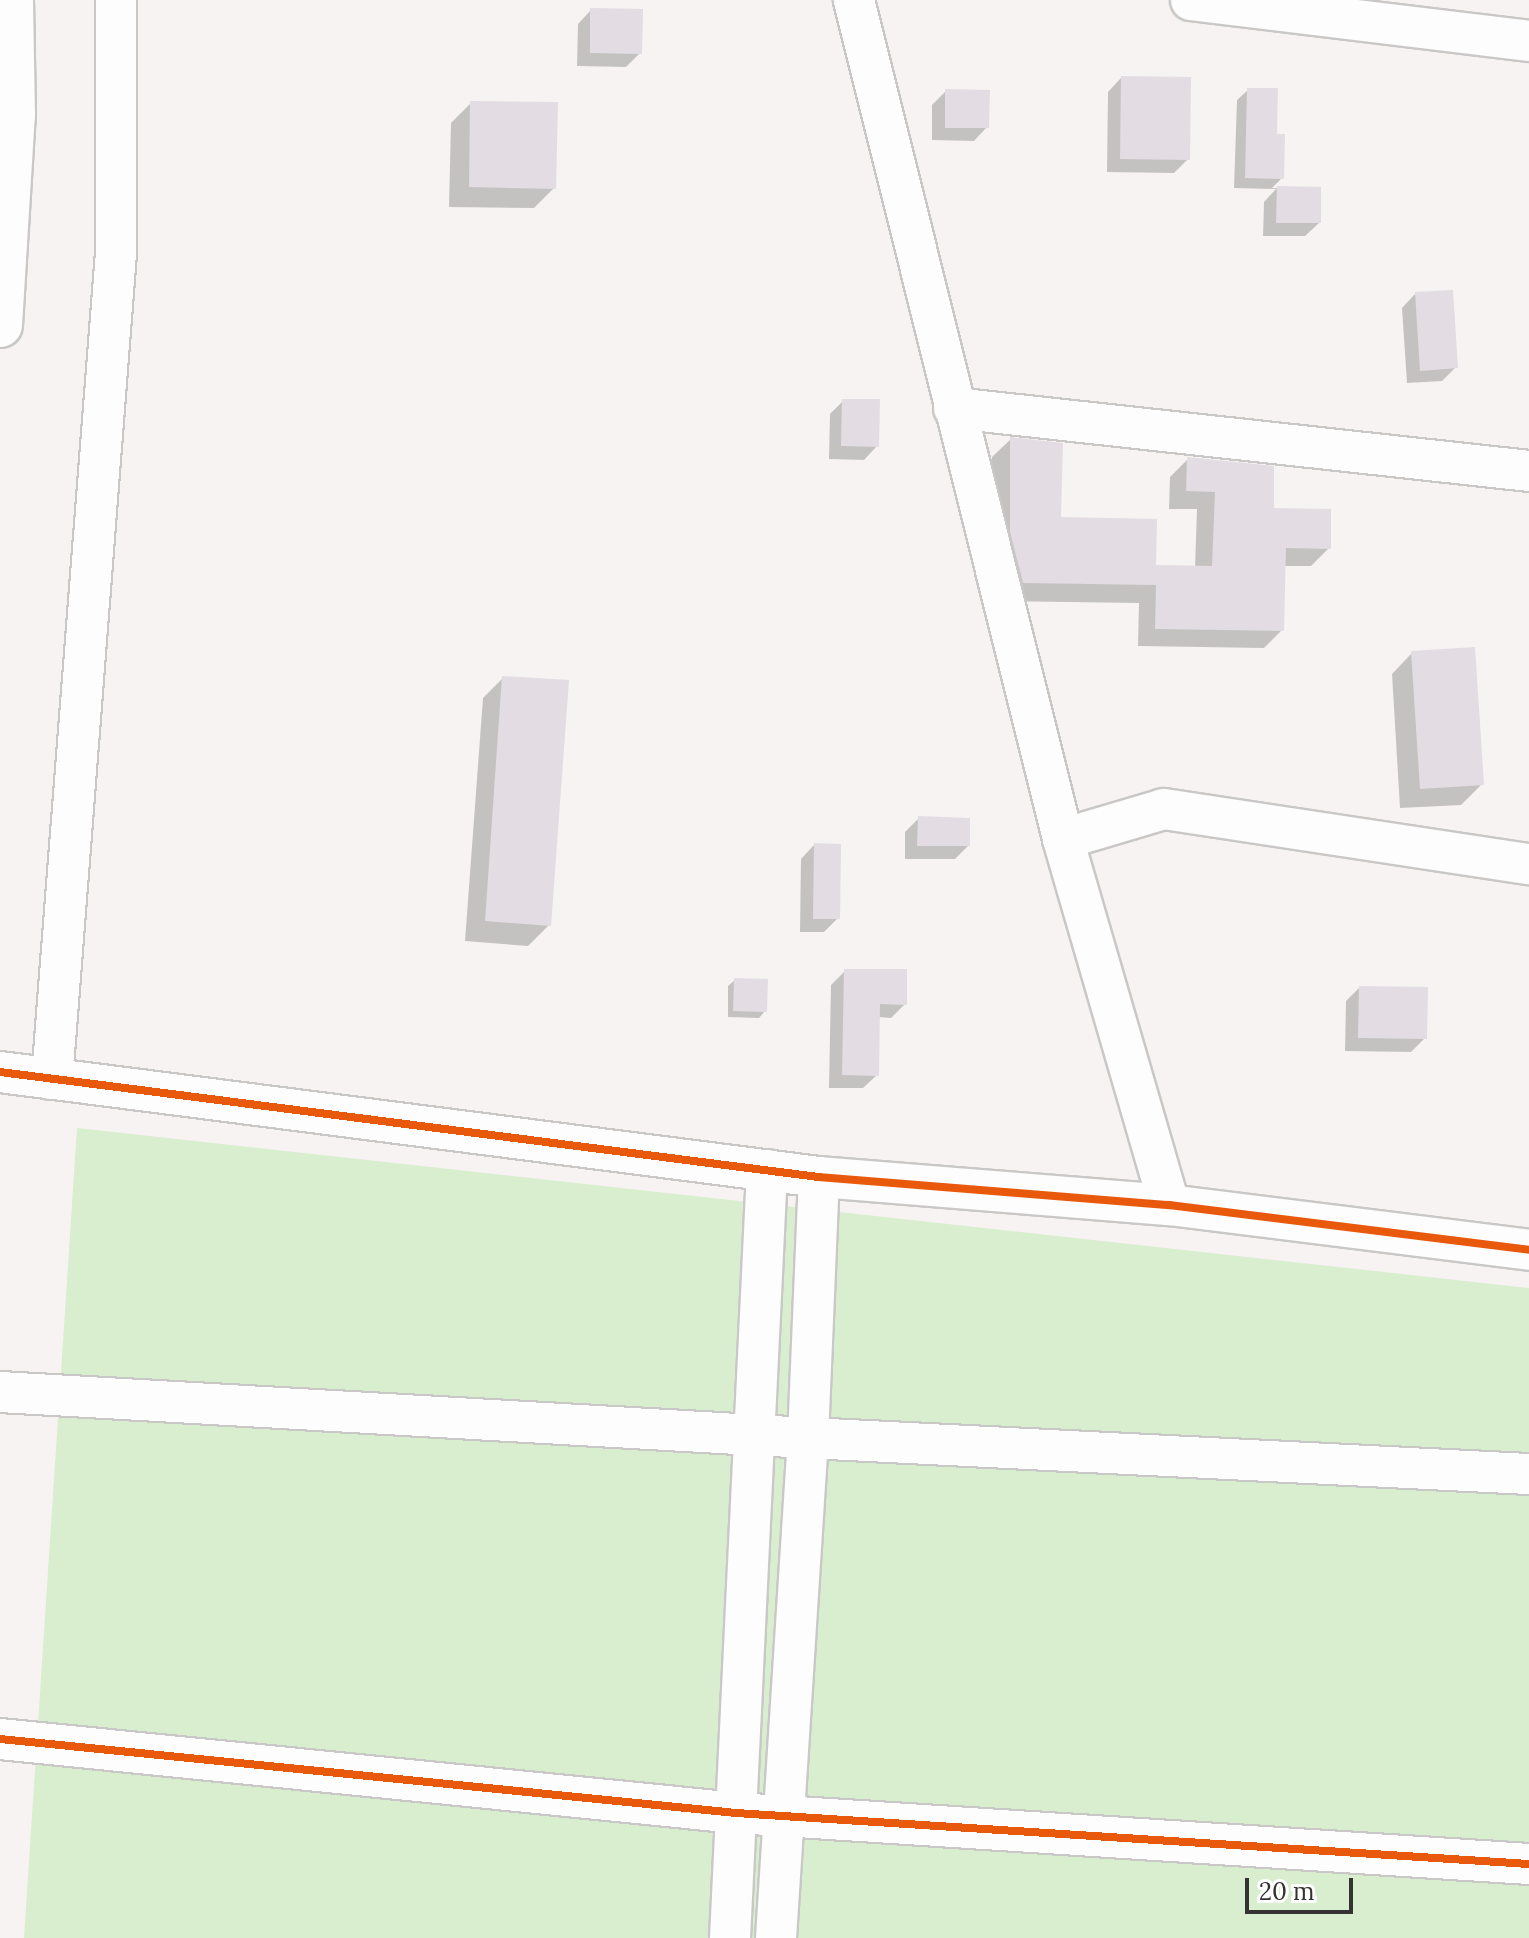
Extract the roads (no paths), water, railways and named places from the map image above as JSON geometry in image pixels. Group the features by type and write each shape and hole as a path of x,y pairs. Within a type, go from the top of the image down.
{"highway":[{"path":"0,325 13,115 11,0"}],"street":[{"path":"52,1079 116,252 116,0"},
{"path":"854,0 1063,839 1169,1205"},
{"path":"1191,0 1529,41"},
{"path":"954,408 1529,471"},
{"path":"1063,839 1164,809 1529,864"},
{"path":"0,1072 819,1177 1169,1205 1529,1250"},
{"path":"730,1938 767,1170"},
{"path":"776,1938 808,1438 819,1177"},
{"path":"0,1392 808,1438 1529,1474"},
{"path":"0,1739 736,1813 1529,1864"}]}
